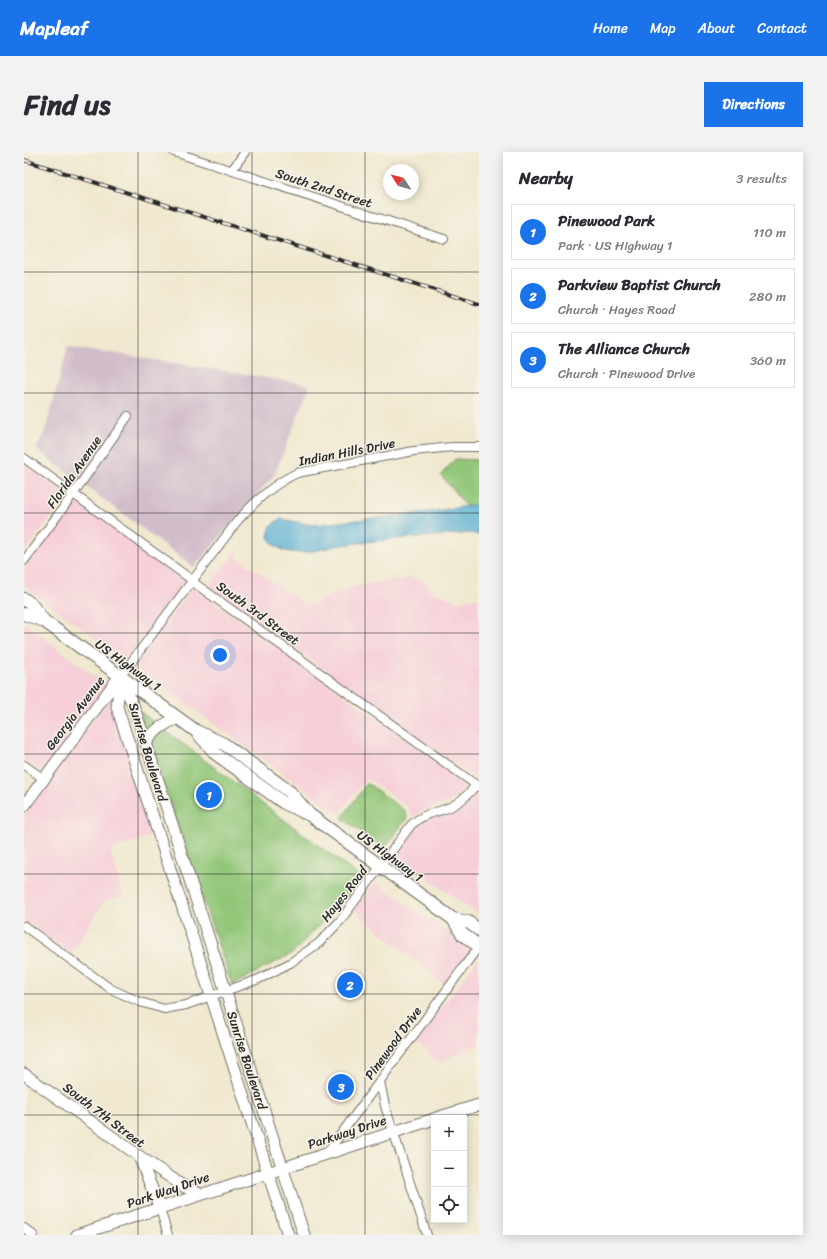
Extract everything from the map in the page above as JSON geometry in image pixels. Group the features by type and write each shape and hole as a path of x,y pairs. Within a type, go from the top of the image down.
{"main road":[{"name":"US Highway 1","path":"24,599 31,604 44,621 120,677 196,731 224,744 290,792 310,815 453,919 462,934 479,946"},
{"name":"US Highway 1","path":"24,614 44,621"},
{"name":"Sunrise Boulevard","path":"120,677 132,702 146,743 304,1235"},
{"name":"Sunrise Boulevard","path":"120,677 117,707 212,996 288,1235"},
{"name":"Georgia Avenue","path":"24,806 120,677"},
{"path":"146,743 161,726 178,718"},
{"name":"US Highway 1","path":"453,919 468,922 479,930"},
{"name":"South 7th Street","path":"24,1074 139,1156 160,1209"},
{"name":"Parkway Drive","path":"445,1115 479,1105"},
{"name":"Parkway Drive","path":"268,1172 431,1119"},
{"path":"139,1156 183,1186 200,1194"},
{"name":"Park Way Drive","path":"77,1235 160,1209 200,1194 268,1172"}],"street":[{"name":"South 2nd Street","path":"174,152 444,239"},
{"path":"232,170 245,152"},
{"name":"Florida Avenue","path":"24,561 74,494 128,416"},
{"name":"Indian Hills Drive","path":"192,580 238,520 258,499 285,479 297,473 414,452 452,447 479,446"},
{"name":"South 3rd Street","path":"24,458 197,585 478,786"},
{"name":"Georgia Avenue","path":"120,677 192,580"},
{"path":"24,765 44,779"},
{"name":"Hayes Road","path":"24,926 111,989 140,1002 164,1009 186,1006 259,979 290,963 319,943 340,921 411,826 418,819 450,807 463,799 478,786"},
{"name":"Pinewood Drive","path":"327,1153 479,946"},
{"path":"380,1081 384,1106 426,1235"},
{"name":"South 7th Street","path":"160,1209 168,1235"},
{"path":"24,1228 33,1235"}],"shaded area":[{"path":"68,346 310,385 275,474 194,567 36,449 45,431"},
{"path":"24,463 67,494 24,553"},
{"path":"75,500 186,580 126,660 24,586 24,569"},
{"path":"238,548 236,557 308,606 356,586 409,578 423,581 433,593 460,601 479,597 479,781 208,587"},
{"path":"193,587 470,785 460,795 448,803 426,809 412,818 408,807 370,780 366,779 339,814 134,666"},
{"path":"24,623 107,686 42,774 24,760"},
{"path":"113,693 154,835 110,850 123,896 104,901 71,954 24,921 24,815"},
{"path":"478,791 479,915 396,855 415,828 421,823 430,818 452,811 466,803"},
{"path":"375,882 473,950 446,986 354,910"},
{"path":"479,958 479,1050 477,1045 438,1063 417,1041"}],"green space":[{"path":"455,459 479,460 479,526 462,501 441,475"},
{"path":"139,711 363,879 293,953 232,985"},
{"path":"367,783 405,811 407,818 385,847 382,847 342,818"}],"water":[{"path":"479,504 479,535 470,533 374,541 297,553 280,549 272,543 268,537 271,526 281,519 313,525 436,511"}],"railway":[{"path":"24,160 479,304"}],"place":[{"name":"Pinewood Park","path":"209,795"},
{"name":"Parkview Baptist Church","path":"350,985"},
{"name":"The Alliance Church","path":"341,1087"}]}
